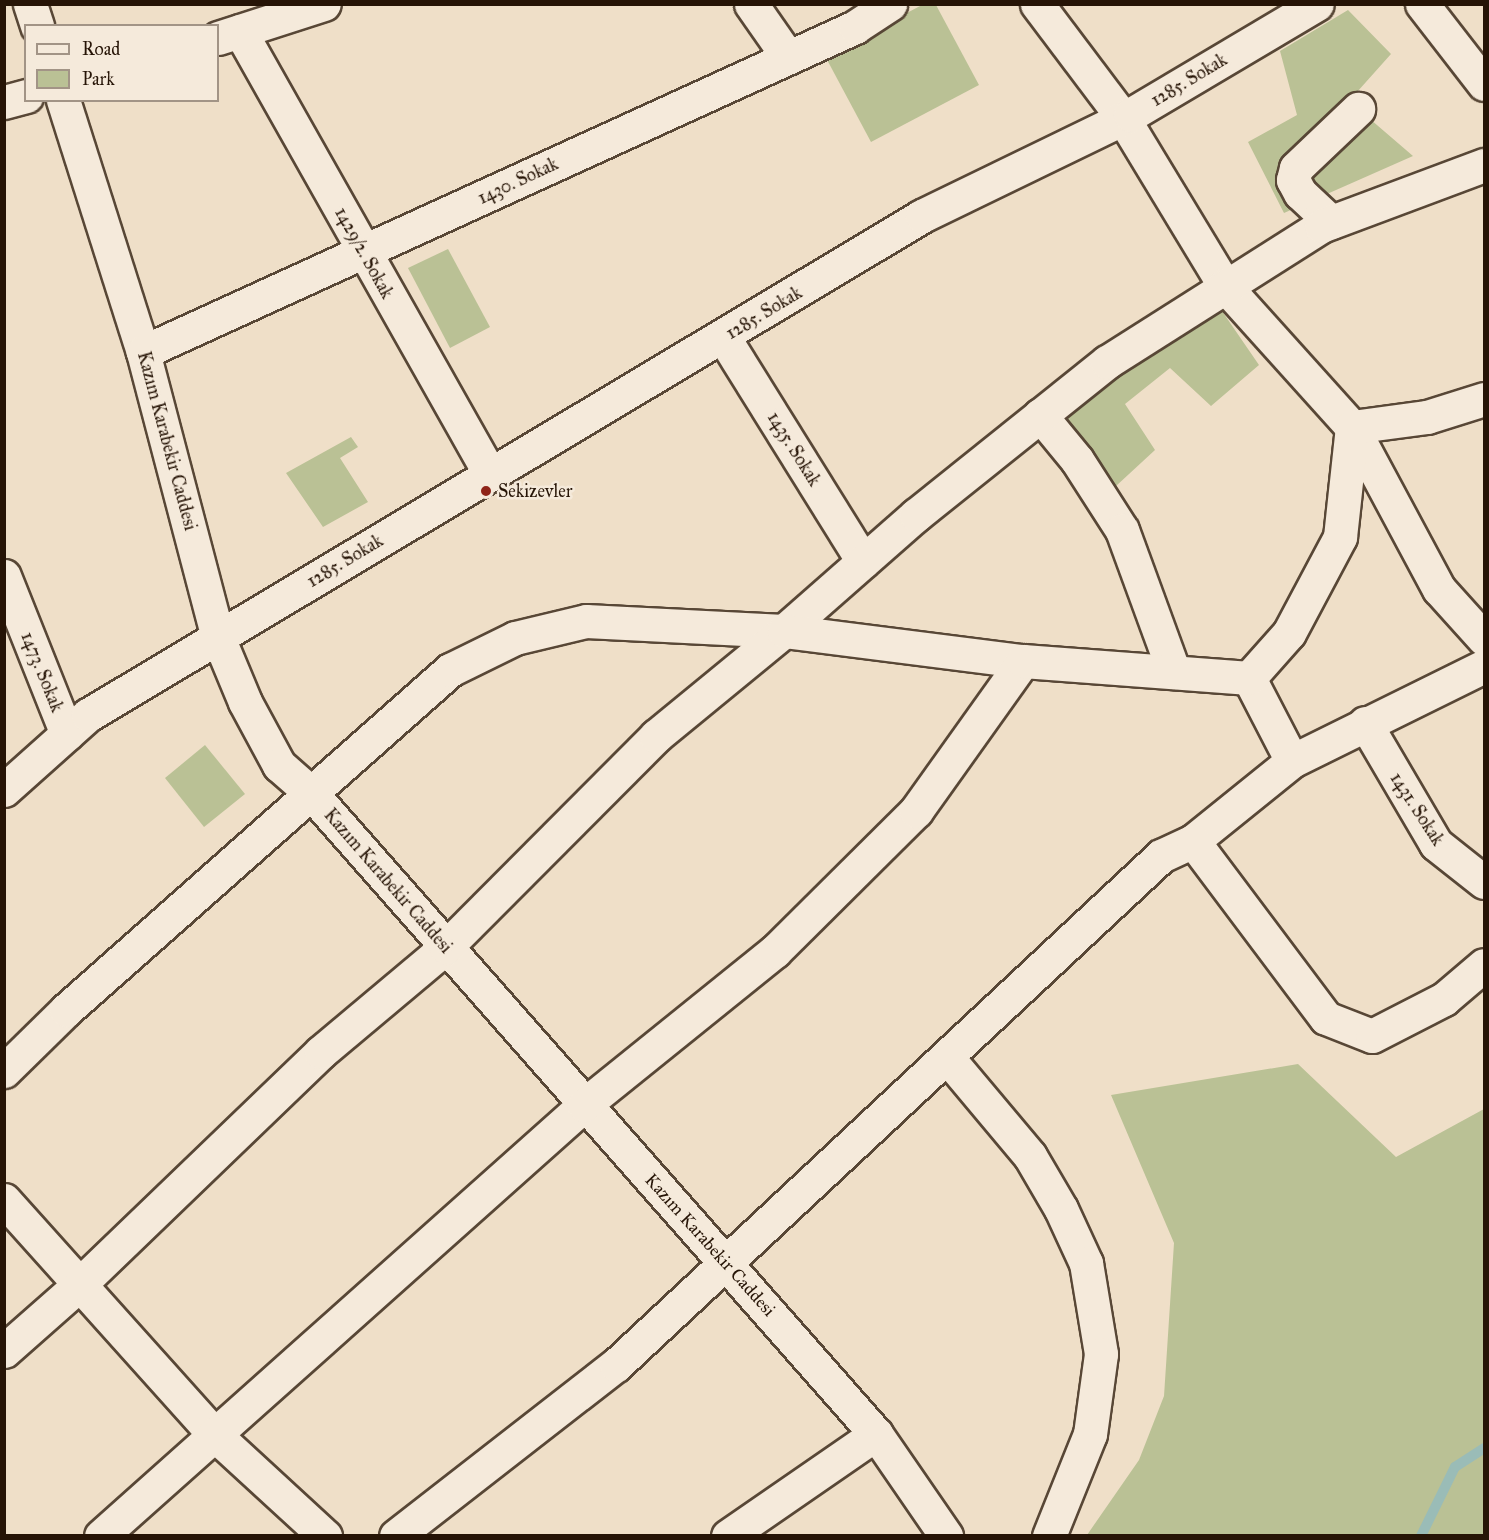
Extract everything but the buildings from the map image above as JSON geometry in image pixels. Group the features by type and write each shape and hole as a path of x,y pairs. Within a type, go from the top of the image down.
{"street":[{"path":"30,4 37,24"},
{"path":"229,34 324,4"},
{"path":"751,4 788,57"},
{"name":"1430. Sokak","path":"143,352 855,27 890,4"},
{"path":"1037,4 1123,118 1224,285 1352,427 1438,589 1485,639"},
{"name":"1285. Sokak","path":"4,790 88,715 490,474 724,338 922,216 1123,118 1317,4"},
{"path":"1422,4 1485,84"},
{"name":"1429/2. Sokak","path":"229,34 363,253 490,474"},
{"path":"4,102 24,97"},
{"name":"Kazım Karabekir Caddesi","path":"64,102 143,352 218,637 245,702 279,765 311,793 876,1434 946,1536"},
{"path":"1331,222 1300,193 1293,180 1296,168 1358,109"},
{"path":"4,1351 81,1283 321,1052 446,947 656,736 784,632 863,561 1040,415 1107,362 1224,285 1331,222 1485,165"},
{"name":"1435. Sokak","path":"724,338 863,561"},
{"path":"1352,427 1427,417 1485,399"},
{"path":"1040,415 1077,460 1122,530 1174,672"},
{"path":"1249,678 1289,633 1340,537 1352,427"},
{"name":"1473. Sokak","path":"4,576 67,734"},
{"path":"4,1071 66,1011 450,670 514,638 586,621 784,632 1023,661 1249,678"},
{"path":"101,1536 584,1105 775,951 916,811 1023,661"},
{"path":"396,1536 616,1365 725,1260 947,1057 1161,856 1193,841 1292,760 1485,666"},
{"path":"1249,678 1292,760"},
{"name":"1431. Sokak","path":"1365,723 1436,844 1485,882"},
{"path":"1193,841 1326,1018 1372,1036 1444,999 1485,965"},
{"path":"947,1057 1030,1156 1061,1209 1086,1263 1101,1354 1090,1434 1049,1536"},
{"path":"4,1200 81,1283 214,1434 325,1536"},
{"path":"728,1536 876,1434"}],"green space":[{"path":"922,5 936,5 979,85 871,142 825,56"},
{"path":"1348,10 1391,54 1349,101 1413,156 1284,213 1248,142 1297,115 1280,51"},
{"path":"448,249 490,327 450,348 408,268"},
{"path":"1213,298 1259,365 1211,406 1170,368 1125,404 1155,450 1116,486 1060,417"},
{"path":"351,437 358,447 340,458 368,502 323,527 286,473"},
{"path":"205,745 245,794 204,827 165,778"},
{"path":"1298,1064 1396,1157 1484,1109 1484,1535 1087,1535 1139,1460 1164,1396 1174,1243 1111,1095"}],"waterway":[{"path":"1421,1536 1455,1467 1484,1448"}],"place":[{"name":"Sekizevler","path":"486,491"}]}
